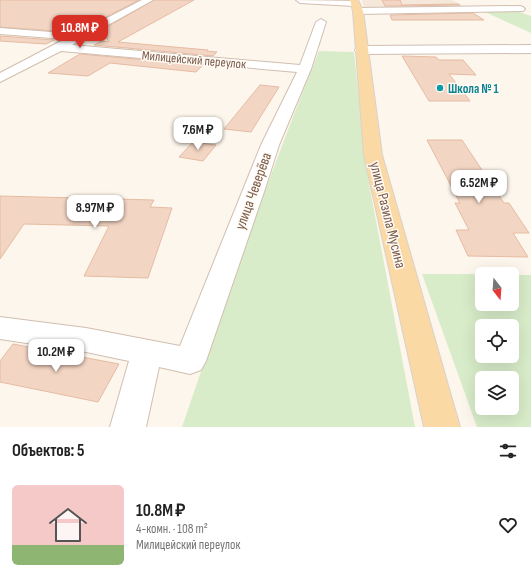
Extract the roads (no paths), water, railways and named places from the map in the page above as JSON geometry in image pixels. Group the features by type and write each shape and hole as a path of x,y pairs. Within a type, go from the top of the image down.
{"main road":[{"name":"улица Разила Мусина","path":"355,5 373,156 442,427"}],"street":[{"path":"0,78 149,0"},
{"path":"300,0 355,5 527,12"},
{"path":"497,0 527,12"},
{"name":"улица Чеверёва","path":"147,353 190,361 255,189 270,145 305,69 321,22"},
{"path":"0,31 77,37"},
{"path":"519,41 531,49"},
{"name":"Милицейский переулок","path":"59,46 305,69"},
{"path":"361,50 531,49"},
{"path":"0,328 86,340 147,353 128,427"}],"place":[{"name":"Школа № 1","path":"440,88"}]}
